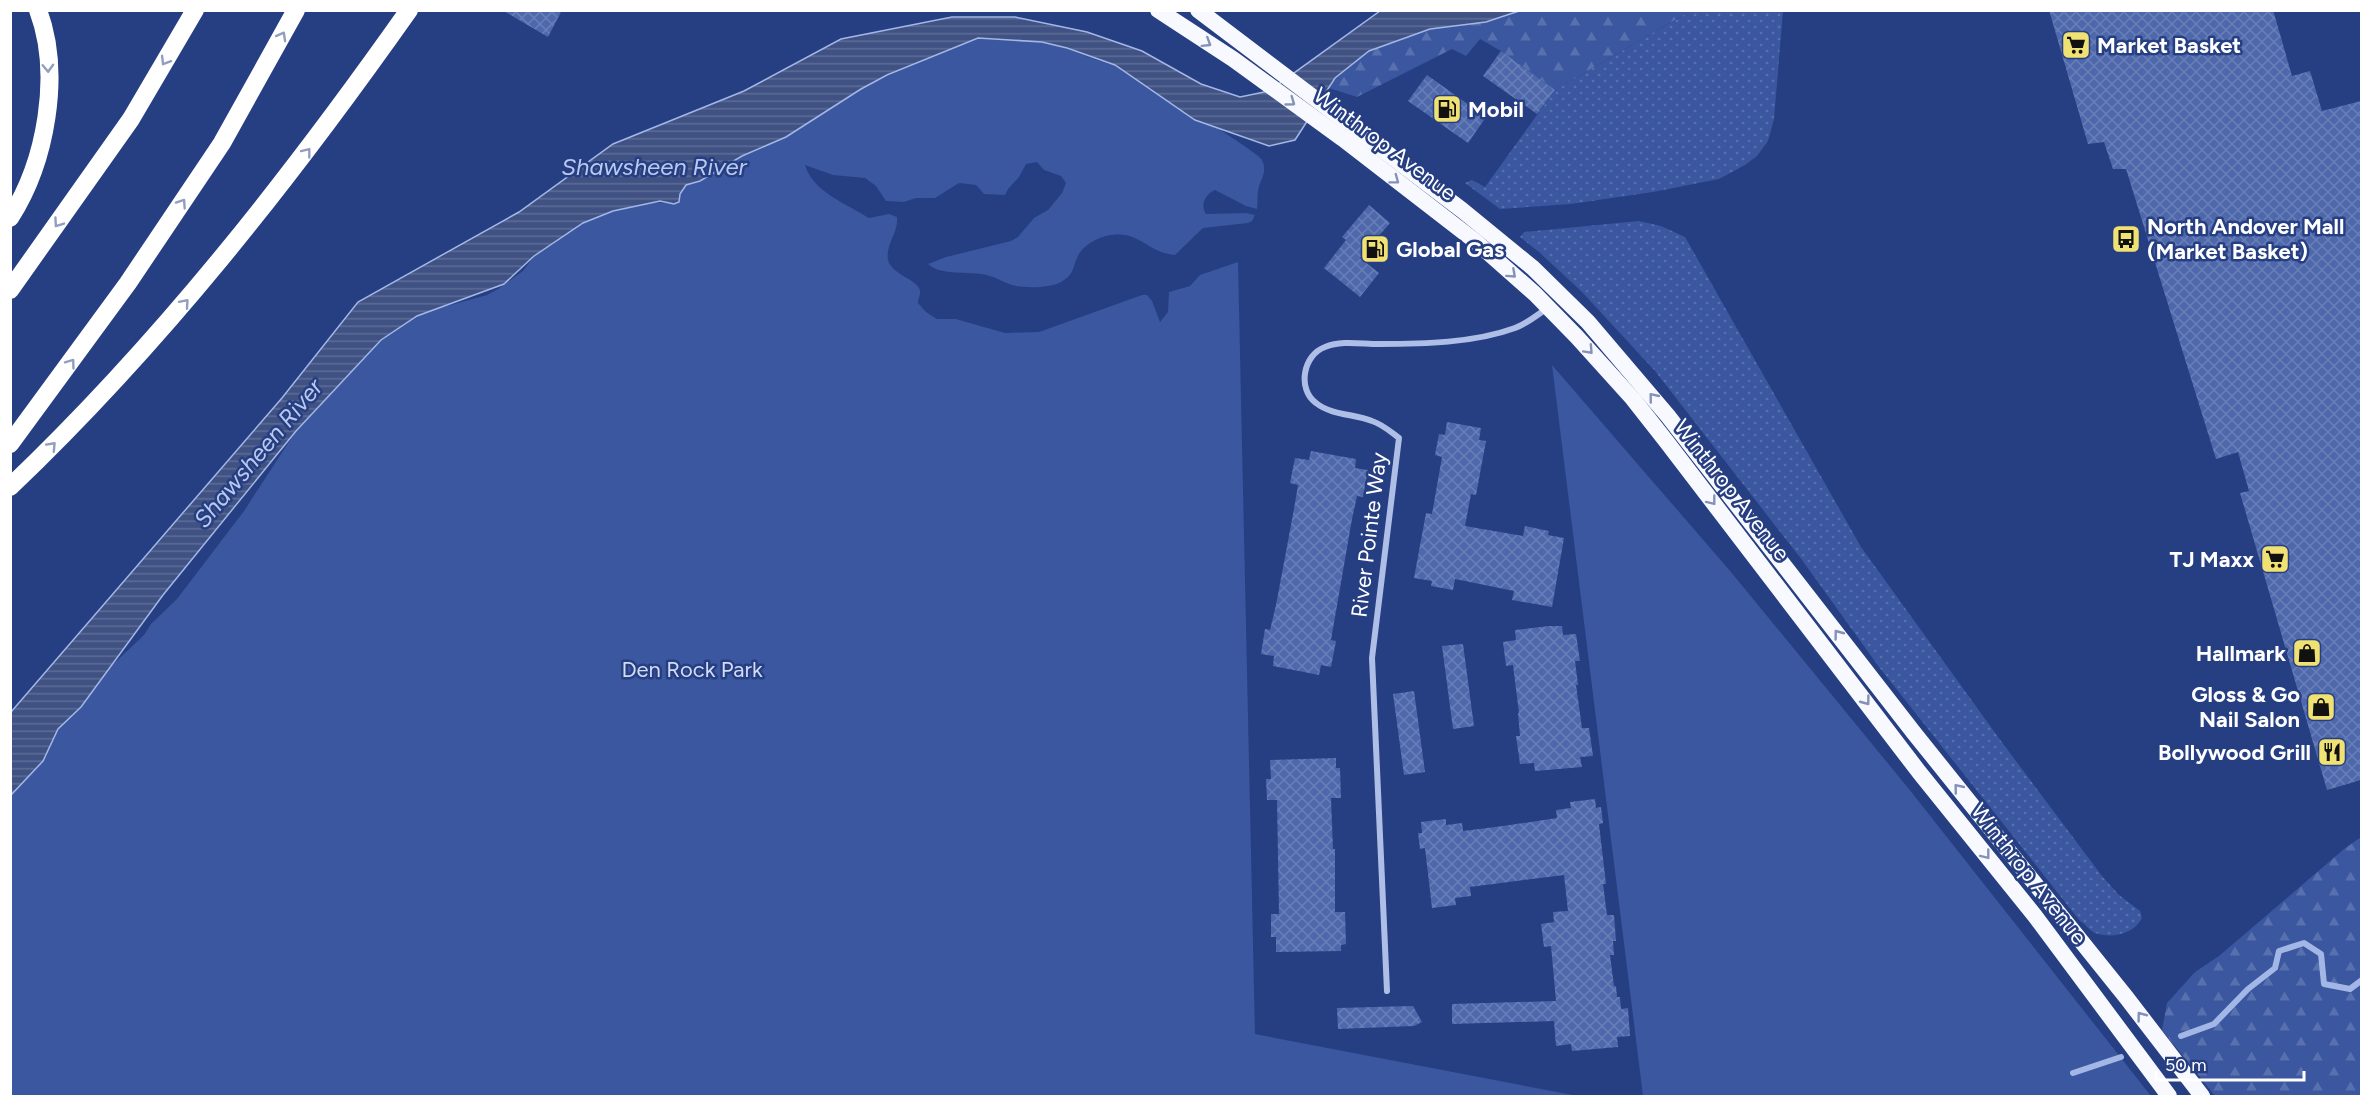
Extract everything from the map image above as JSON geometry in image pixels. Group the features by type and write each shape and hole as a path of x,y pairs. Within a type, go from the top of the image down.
{"highway":[{"path":"10,218 31,178 41,149 47,117 47,49 38,10"},
{"path":"10,290 130,119 195,10"},
{"path":"10,444 84,345 210,162 296,10"},
{"path":"10,487 118,378 203,282 318,138 409,10"},
{"name":"Winthrop Avenue","path":"1158,10 1268,85 1320,112"},
{"name":"Winthrop Avenue","path":"1198,10 1278,70 1320,112 1431,196 1500,240 1562,296 1616,352 1914,734 2126,997 2202,1096"},
{"name":"Winthrop Avenue","path":"1431,196 1475,241 1549,308 1605,366 1646,416 1919,772 2035,916 2169,1096"},
{"path":"1549,308 1562,296"}],"street":[{"name":"River Pointe Way","path":"1387,991 1372,658 1399,438 1375,421 1327,410 1313,402 1305,385 1305,366 1312,355 1324,347 1347,342 1380,344 1488,337 1518,327 1549,308"}],"green space":[{"path":"1519,11 1690,11 1555,90 1501,51 1480,39 1466,56 1452,49 1357,97 1329,88 1335,78 1369,51 1430,29 1486,22"},
{"path":"1690,11 1783,11 1774,119 1768,141 1757,156 1719,179 1653,192 1571,204 1500,209 1465,183 1472,180 1485,187 1555,90"},
{"name":"Den Rock Park","path":"978,38 1044,42 1115,65 1240,143 1262,160 1264,165 1258,191 1257,209 1246,206 1215,190 1204,200 1206,214 1246,213 1255,215 1252,221 1203,228 1175,255 1158,250 1130,236 1102,237 1080,252 1066,279 1057,284 1021,287 986,275 947,272 928,264 946,257 1011,241 1018,237 1034,218 1048,210 1062,193 1066,183 1061,176 1044,170 1037,162 1026,164 1005,195 984,194 976,185 959,183 935,198 916,198 904,202 886,201 876,186 865,178 833,175 805,165 815,183 823,190 869,218 889,214 897,217 896,228 888,249 888,260 895,270 916,285 920,293 918,303 937,319 956,319 1005,333 1039,332 1147,295 1152,301 1160,322 1168,312 1169,292 1190,286 1200,275 1238,262 1255,1034 1578,1096 11,1096 10,793 47,740 108,669 177,599 244,511 296,431 381,340 411,319 429,311 487,295 498,289 523,271 534,256 596,216 652,202 677,204 680,191 686,185 706,178 742,156 786,137 871,83"},
{"path":"1639,221 1661,226 1685,237 1861,547 2102,876 2119,895 2140,911 2142,918 2134,928 2122,934 2102,935 2093,932 2080,921 1879,667 1802,560 1655,371 1582,292 1520,237 1524,232"},
{"path":"1552,365 1731,572 1909,789 2151,1096 1643,1096"},
{"path":"2361,837 2361,1096 2215,1096 2162,1030 2167,1003 2195,972 2219,956"}],"water":[{"name":"Shawsheen River","path":"1380,11 1519,11 1486,22 1430,29 1369,51 1335,78 1295,140 1269,146 1195,120 1115,65 1042,42 978,38 887,75 861,89 786,137 742,156 700,181 686,185 680,194 679,202 674,204 660,201 613,211 583,223 534,256 504,284 417,316 381,340 296,431 163,595 81,707 58,729 43,761 11,795 11,712 282,398 358,302 519,212 613,144 744,91 841,39 952,17 1015,17 1087,32 1142,51 1201,84 1240,97 1269,91"}],"building":[{"path":"502,10 562,10 548,37"},
{"path":"2049,10 2273,10 2292,76 2310,71 2322,111 2361,101 2361,780 2327,790 2240,493 2249,491 2238,452 2216,459 2126,169 2113,169 2104,142 2088,144"},
{"path":"1501,51 1555,90 1537,114 1483,76"},
{"name":"Mobil","path":"1427,75 1486,117 1468,143 1408,101"},
{"path":"1369,205 1390,223 1360,258 1379,273 1360,297 1324,268 1346,240 1342,237"},
{"path":"1447,422 1481,428 1479,440 1486,441 1476,495 1471,494 1465,526 1523,536 1525,526 1549,531 1548,535 1564,538 1552,607 1512,600 1514,591 1455,579 1453,590 1431,586 1432,581 1414,578 1426,513 1432,514 1442,457 1435,455 1439,434 1445,435"},
{"path":"1311,451 1356,459 1355,468 1368,470 1363,497 1357,496 1352,519 1331,640 1336,641 1331,667 1321,665 1319,675 1273,666 1274,656 1261,654 1265,629 1270,630 1276,605 1294,509 1298,485 1290,483 1295,458 1309,460"},
{"path":"1562,626 1563,635 1576,634 1580,661 1575,661 1578,685 1576,685 1582,728 1589,728 1593,756 1580,757 1582,767 1535,771 1534,763 1520,764 1516,736 1520,736 1519,713 1513,665 1506,666 1503,642 1516,640 1515,630"},
{"path":"1463,644 1474,726 1453,729 1442,646"},
{"path":"1414,691 1425,772 1404,775 1393,694"},
{"path":"1336,758 1336,768 1340,768 1341,798 1331,798 1333,849 1335,849 1335,912 1345,912 1346,944 1341,945 1341,951 1276,952 1276,937 1271,937 1271,914 1279,914 1277,800 1267,800 1266,779 1271,779 1270,760"},
{"path":"1595,799 1596,808 1601,807 1603,823 1599,824 1607,915 1614,915 1616,941 1613,941 1614,955 1610,955 1614,986 1616,986 1617,997 1620,997 1621,1009 1628,1008 1630,1036 1617,1037 1618,1047 1572,1051 1571,1044 1556,1046 1554,1021 1452,1024 1452,1004 1556,1001 1551,946 1544,947 1541,924 1554,922 1553,912 1568,911 1564,875 1470,887 1471,896 1455,898 1456,905 1432,908 1425,848 1420,849 1418,833 1422,833 1421,822 1446,819 1446,825 1462,823 1463,831 1503,826 1557,818 1556,810 1571,808 1570,802"},
{"path":"1413,1006 1422,1022 1414,1026 1338,1029 1337,1008"}],"waterway":[{"path":"2181,1036 2214,1024 2248,989 2275,968 2279,951 2304,943 2321,954 2324,984 2350,989 2362,980"},
{"path":"2073,1073 2121,1057"}],"place":[{"name":"Market Basket","path":"2076,45"},
{"name":"Mobil","path":"1447,109"},
{"name":"North Andover Mall (Market Basket)","path":"2126,239"},
{"name":"Global Gas","path":"1375,249"},
{"name":"TJ Maxx","path":"2275,559"},
{"name":"Hallmark","path":"2307,653"},
{"name":"Gloss & Go Nail Salon","path":"2321,707"},
{"name":"Bollywood Grill","path":"2332,752"}]}
